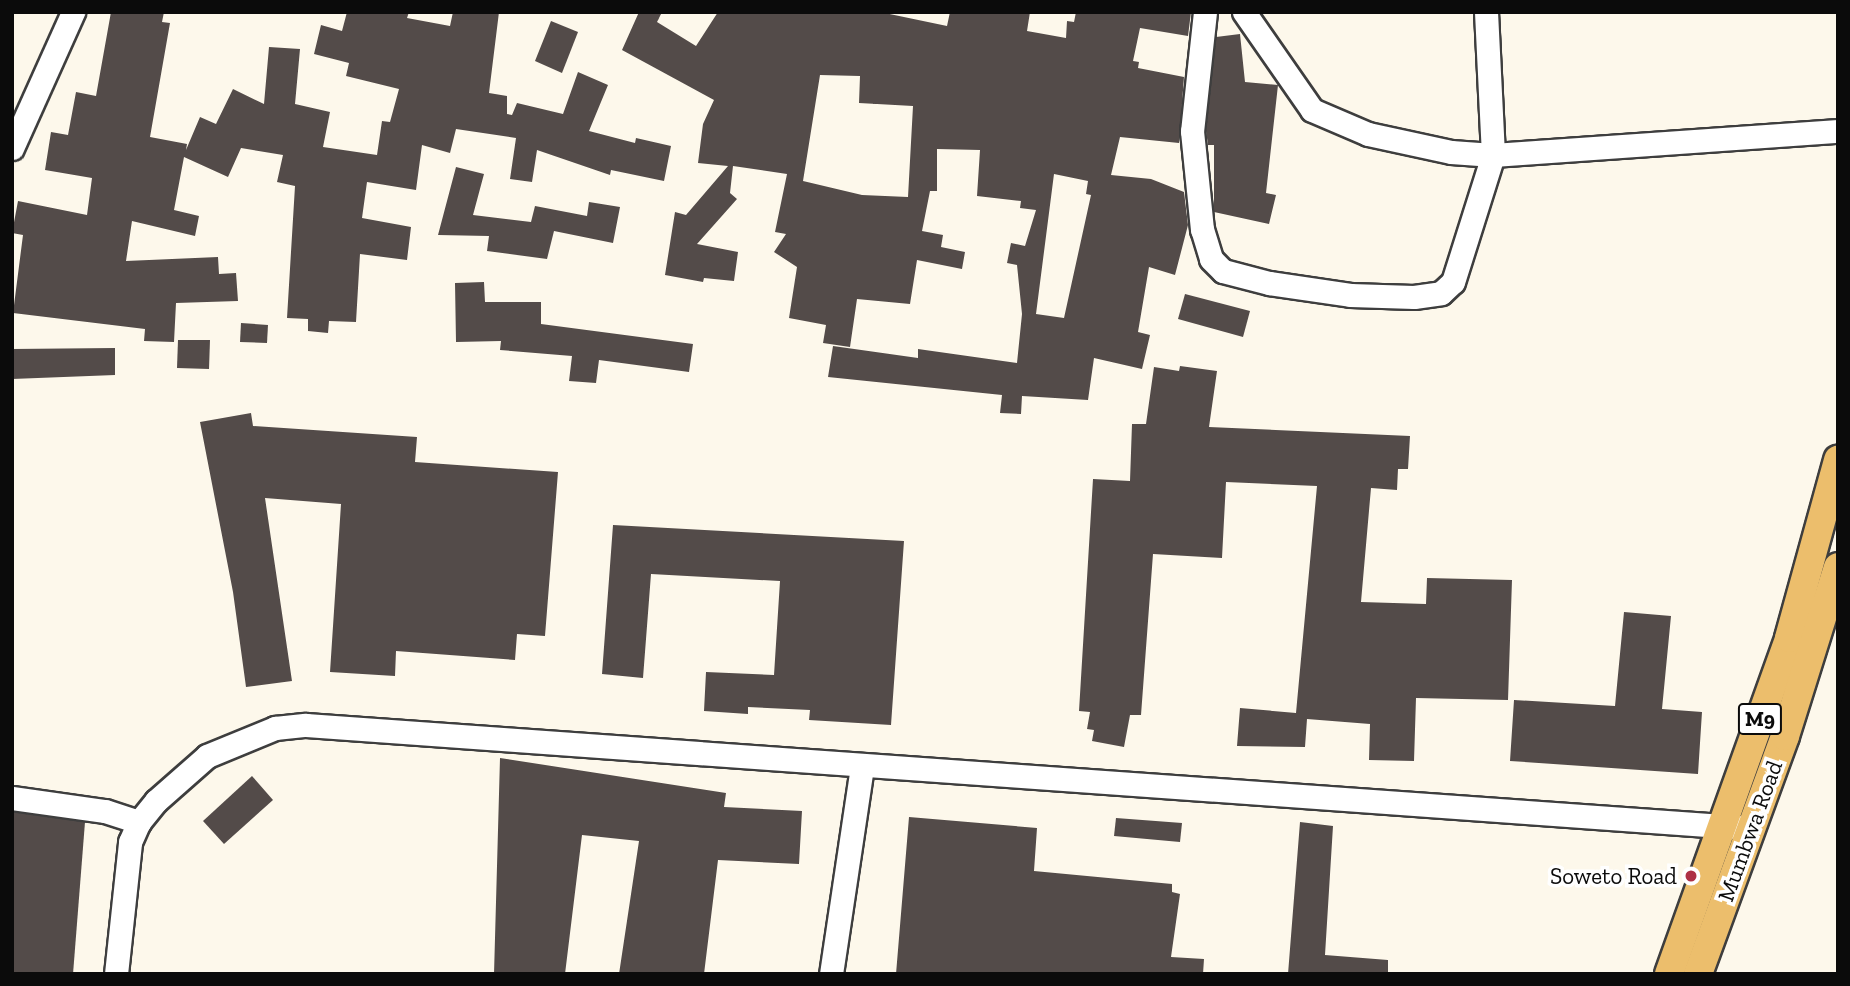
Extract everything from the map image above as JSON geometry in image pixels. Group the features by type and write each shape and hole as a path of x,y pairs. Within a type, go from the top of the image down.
{"main road":[{"name":"Mumbwa Road","path":"1669,974 1788,638 1838,460"},
{"name":"Mumbwa Road","path":"1698,974 1751,828 1838,567"}],"street":[{"path":"12,148 73,12"},
{"path":"1205,12 1192,131 1202,229 1211,259 1223,271 1350,295 1441,293 1452,282 1493,155 1486,12"},
{"path":"1244,12 1312,110 1368,134 1493,155 1838,131"},
{"path":"116,974 130,842 139,822 156,802 207,756 252,735 306,725 1751,828"},
{"path":"831,974 862,766"},
{"path":"12,798 104,811 139,822"}],"building":[{"path":"111,12 164,12 162,22 170,23 150,137 187,144 186,150 200,117 216,124 233,89 264,104 269,47 300,49 295,104 330,112 323,147 377,155 382,121 390,122 399,89 346,76 349,63 314,54 321,25 342,31 347,12 409,12 407,18 450,26 453,12 499,12 489,93 507,96 507,114 512,115 517,103 563,114 578,72 608,85 589,131 635,143 636,138 671,146 664,181 611,170 610,175 537,150 532,182 510,179 516,138 456,129 450,153 422,145 416,190 367,182 362,218 411,227 407,260 360,254 356,322 329,321 328,333 308,331 308,319 287,318 295,186 277,182 283,155 241,148 228,177 184,157 174,210 199,216 195,236 132,221 126,261 218,257 219,274 236,273 238,301 176,303 174,342 144,341 145,329 13,313 23,235 12,233 18,201 87,215 92,178 45,170 51,132 68,135 76,92 96,96"},
{"path":"639,12 662,12 657,22 696,46 718,12 880,12 947,26 950,12 1030,12 1027,31 1066,38 1067,21 1074,22 1076,12 1191,12 1188,36 1140,28 1133,61 1139,62 1138,68 1184,77 1179,143 1120,137 1111,175 1151,179 1184,192 1188,225 1175,275 1149,267 1138,332 1150,335 1142,369 1094,358 1088,400 1022,396 1021,414 1000,413 1002,395 828,377 833,346 918,358 918,349 1017,363 1022,314 1017,265 1007,263 1011,243 1025,246 1036,210 1020,208 1021,201 977,196 980,150 937,149 937,191 930,191 922,231 943,235 941,247 965,252 962,269 917,260 910,304 857,299 850,347 823,343 826,325 789,318 797,267 774,252 786,234 775,232 787,174 733,166 730,193 737,199 697,244 738,252 734,281 704,278 703,282 665,275 675,212 686,215 728,166 698,163 703,124 714,100 622,50","holes":["820,75 860,76 859,103 913,106 908,197 862,195 803,181","1054,174 1088,181 1086,194 1091,195 1064,318 1036,314"]},
{"path":"551,21 578,32 562,73 535,61"},
{"path":"1240,34 1245,82 1278,85 1266,193 1276,195 1269,224 1214,212 1214,145 1208,145 1206,131 1216,37"},
{"path":"456,167 484,174 473,215 531,222 535,206 587,216 589,202 620,207 613,243 554,231 547,259 487,251 489,236 438,235"},
{"path":"484,282 485,302 541,302 541,324 693,344 689,372 599,360 596,383 569,381 572,356 500,350 501,341 456,342 455,283"},
{"path":"1185,294 1250,311 1243,337 1178,319"},
{"path":"241,323 268,325 267,343 240,342"},
{"path":"178,340 210,340 209,369 177,368"},
{"path":"115,348 115,375 12,379 12,349"},
{"path":"1180,366 1217,371 1209,427 1410,436 1408,469 1398,469 1397,490 1371,488 1361,602 1426,604 1427,578 1512,580 1508,700 1416,698 1414,761 1369,760 1370,724 1307,719 1305,747 1237,746 1240,708 1296,713 1317,486 1226,482 1222,558 1153,554 1141,715 1130,715 1124,747 1092,741 1094,730 1087,729 1090,712 1079,711 1093,479 1130,481 1132,424 1146,424 1154,367 1179,371"},
{"path":"251,413 253,426 417,437 415,462 558,472 545,636 517,634 515,660 396,651 395,676 330,672 341,504 265,498 292,681 246,687 233,592 200,422"},
{"path":"613,525 904,541 891,725 809,720 810,710 748,707 748,714 704,711 706,672 774,675 780,581 651,574 643,678 602,674"},
{"path":"1624,612 1671,616 1662,709 1702,712 1698,774 1510,761 1514,700 1615,706"},
{"path":"500,758 726,793 724,807 802,811 799,864 718,860 704,974 619,974 639,841 582,835 565,974 494,974"},
{"path":"252,776 273,800 224,844 203,821"},
{"path":"12,812 85,822 73,974 12,974"},
{"path":"909,817 1037,828 1034,871 1172,884 1172,892 1180,894 1171,957 1204,959 1203,974 896,974"},
{"path":"1116,818 1182,823 1180,842 1114,836"},
{"path":"1300,822 1333,826 1325,955 1388,960 1388,974 1288,974"}],"place":[{"name":"Soweto Road","path":"1691,876"}]}
